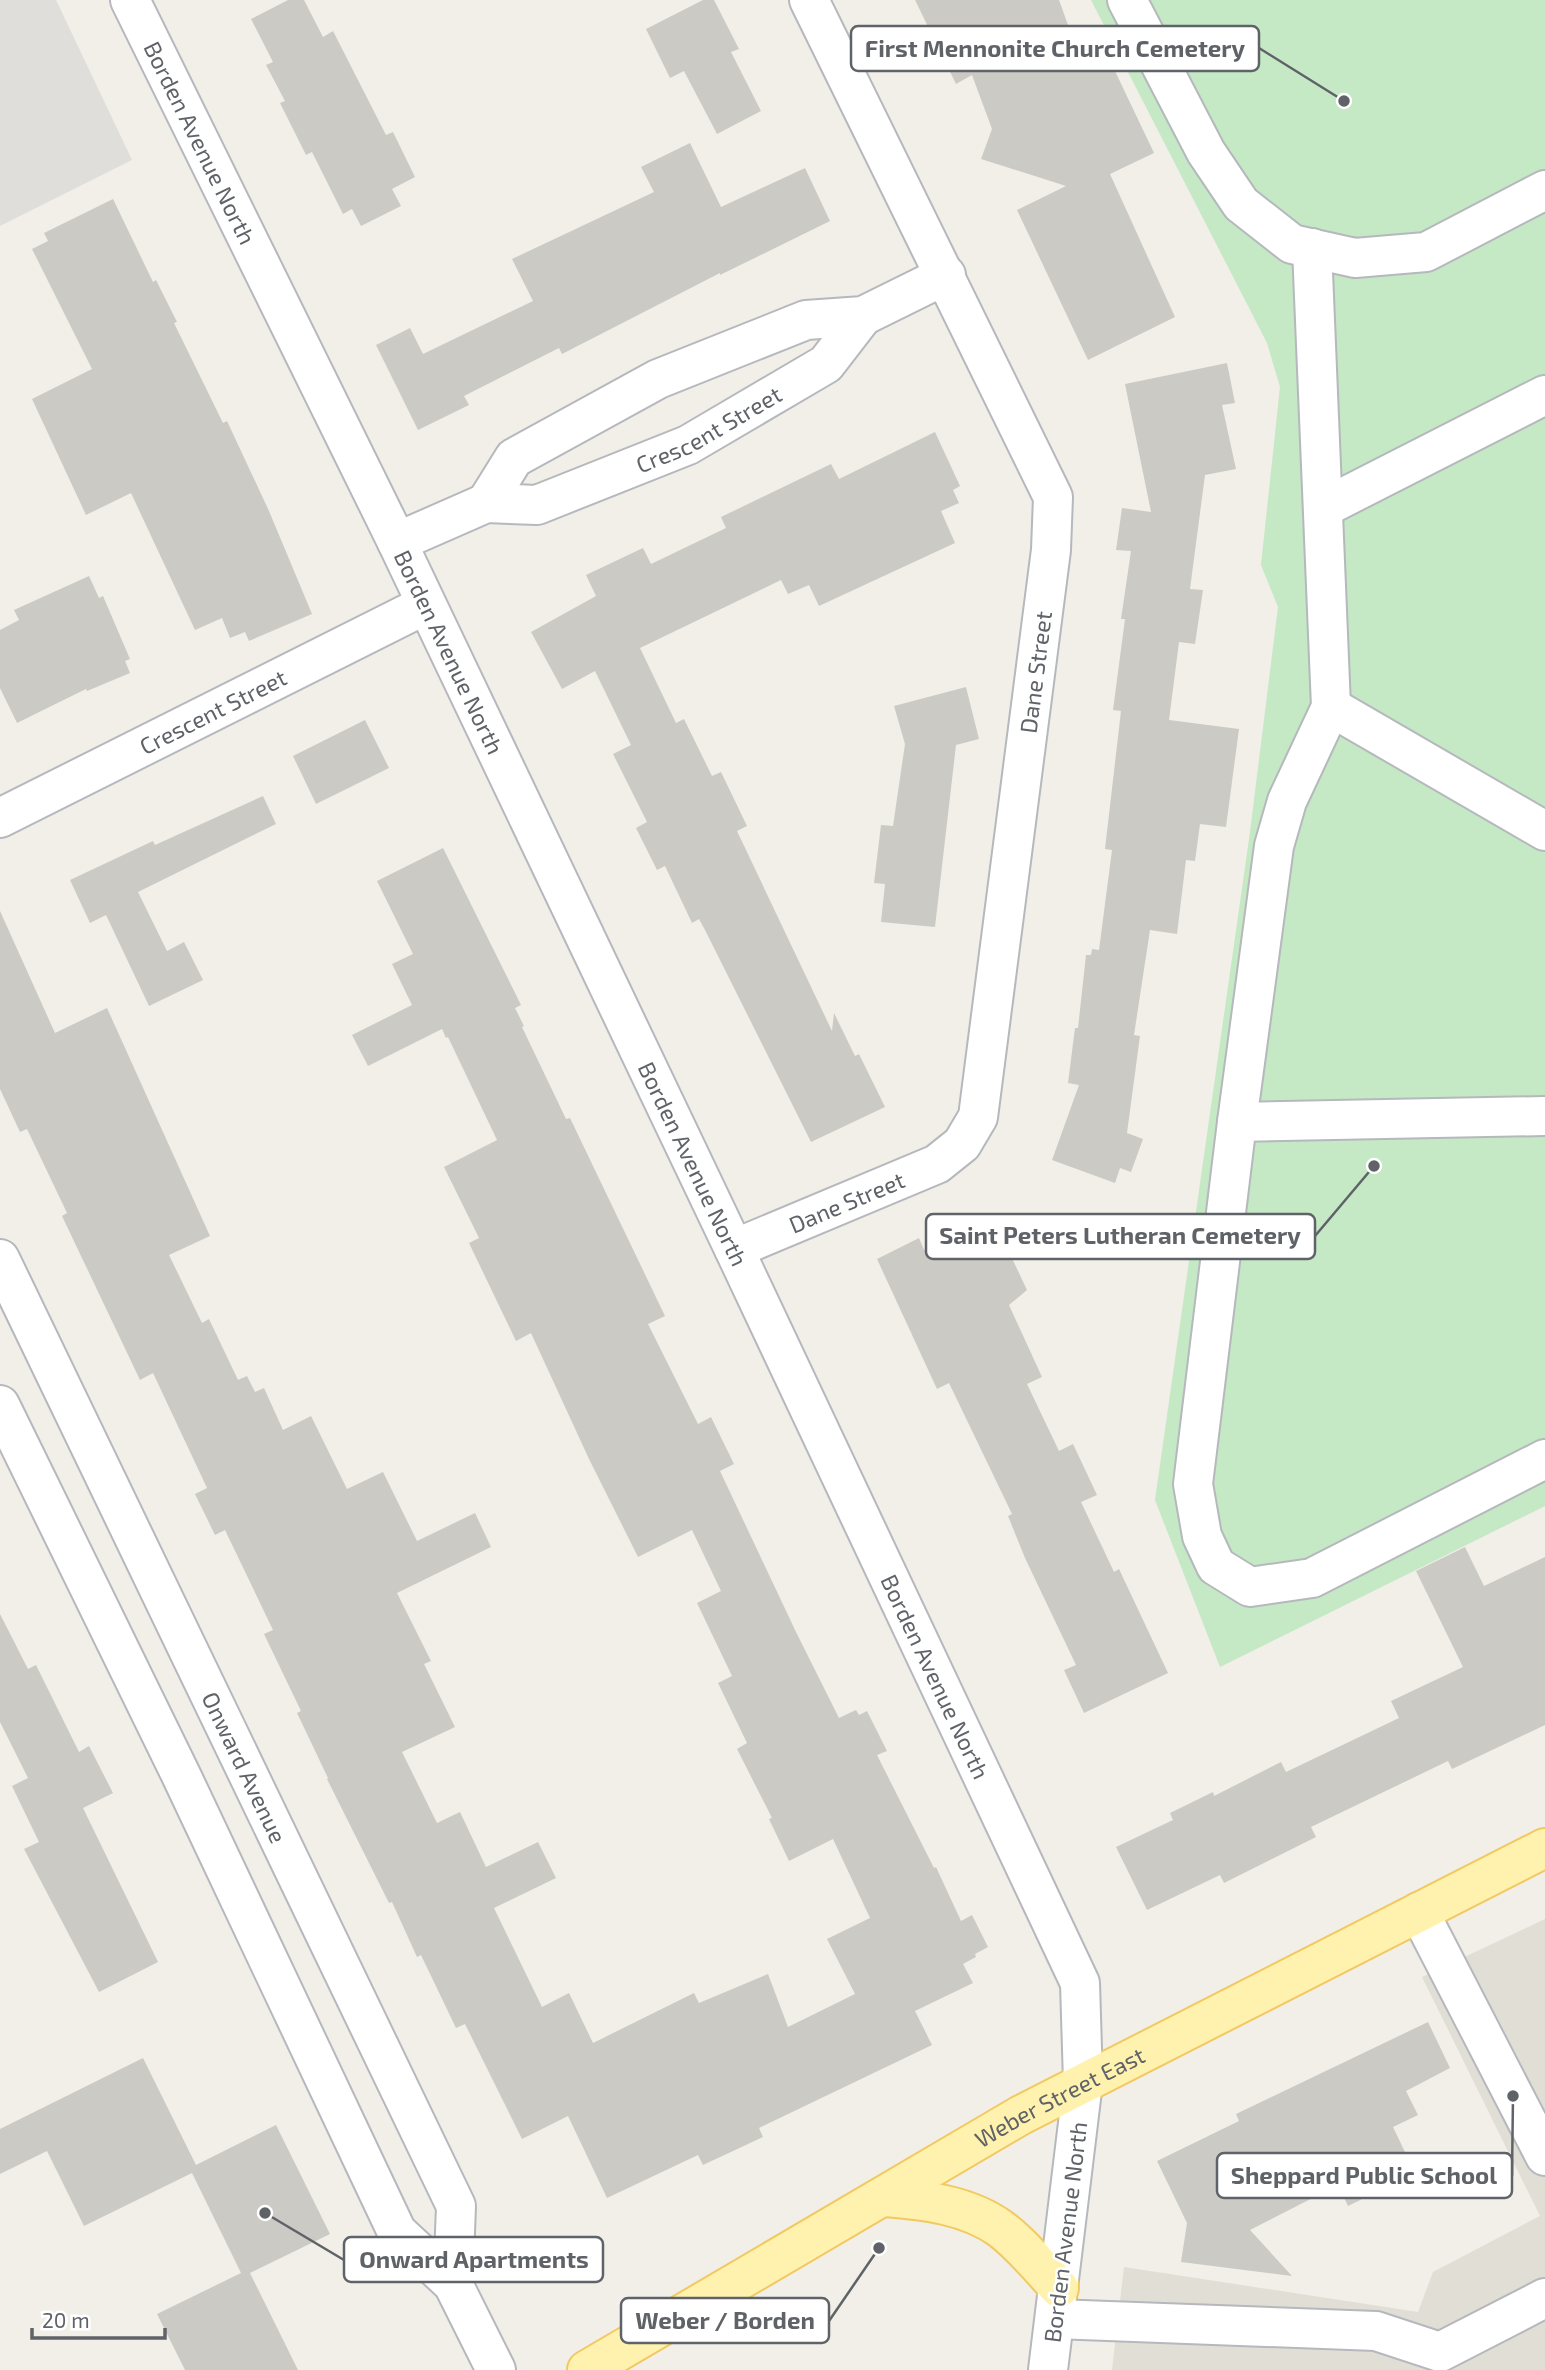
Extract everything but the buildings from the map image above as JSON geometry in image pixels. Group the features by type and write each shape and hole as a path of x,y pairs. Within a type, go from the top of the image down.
{"main road":[{"name":"Weber Street East","path":"587,2370 1021,2115 1545,1848"},
{"path":"885,2197 929,2201 989,2221 1031,2258 1057,2304"}],"street":[{"name":"Borden Avenue North","path":"130,0 397,542 1080,1983 1083,2082 1048,2370"},
{"name":"Dane Street","path":"734,1249 937,1164 962,1144 978,1117 1051,551 1054,497 809,0"},
{"path":"1127,0 1206,152 1241,204 1292,244 1355,258 1426,252 1545,190"},
{"path":"1312,248 1331,707 1287,802 1275,846 1237,1122 1193,1484 1202,1536 1216,1566 1250,1587 1312,1578 1545,1459"},
{"name":"Crescent Street","path":"486,503 514,458 658,379 806,320 863,316 946,275"},
{"name":"Crescent Street","path":"397,542 486,503 537,505 688,445 826,364 863,316"},
{"path":"1323,508 1545,395"},
{"name":"Crescent Street","path":"0,818 425,605"},
{"path":"1331,707 1545,831"},
{"path":"1237,1122 1545,1116"},
{"name":"Onward Avenue","path":"0,1259 15,1327 237,1751 456,2206 453,2284"},
{"name":"Onward Avenue","path":"0,1405 181,1775 397,2232 453,2284 496,2370"},
{"path":"181,1775 237,1751"},
{"path":"1419,1912 1545,2156"},
{"path":"1057,2304 1377,2331 1440,2352 1545,2298"}],"shaded area":[{"path":"0,0 56,0 132,160 0,226"},
{"path":"1545,1919 1545,2370 1112,2370 1124,2267 1418,2312 1433,2272 1540,2216 1422,1977"}],"green space":[{"path":"1091,0 1545,0 1545,1506 1220,1667 1155,1500 1250,832 1278,607 1261,565 1280,387 1267,343"}],"place":[{"name":"First Mennonite Church Cemetery","path":"1344,101"},
{"name":"Saint Peters Lutheran Cemetery","path":"1374,1166"},
{"name":"Sheppard Public School","path":"1513,2096"},
{"name":"Onward Apartments","path":"265,2213"},
{"name":"Weber / Borden","path":"879,2248"}]}
